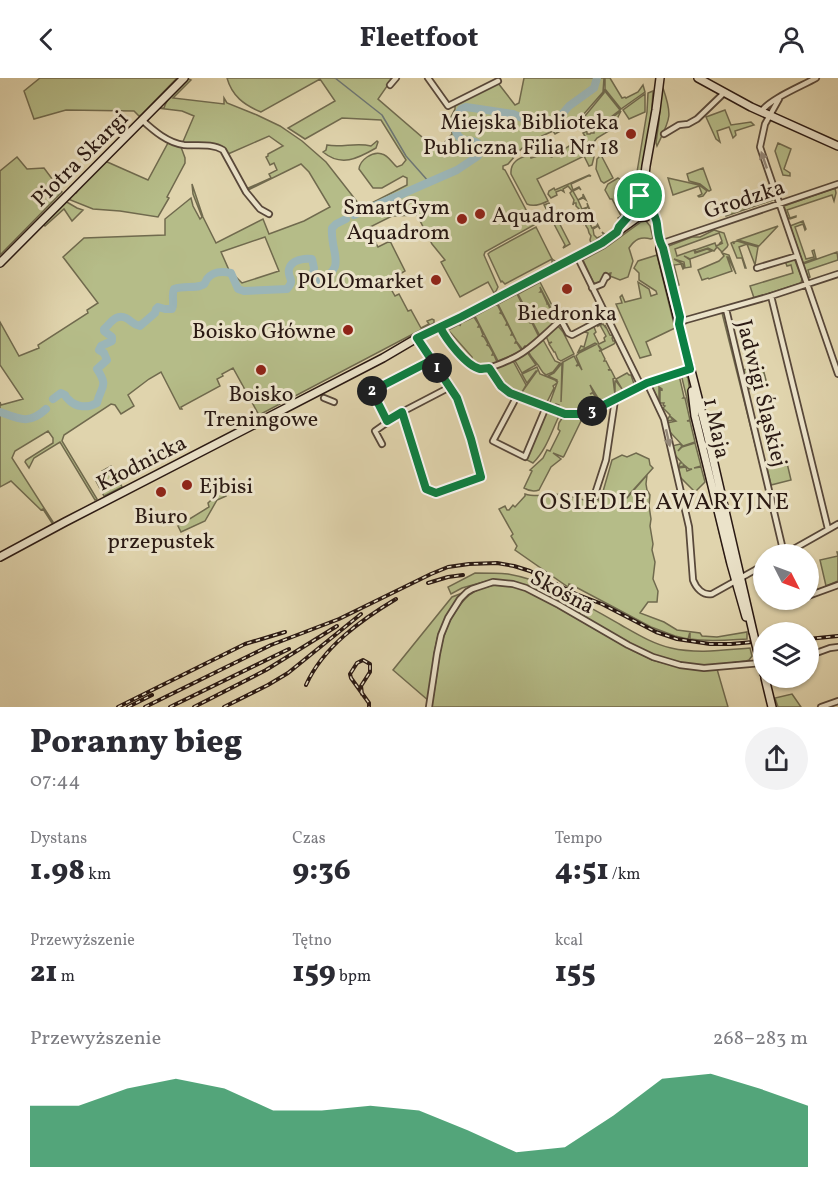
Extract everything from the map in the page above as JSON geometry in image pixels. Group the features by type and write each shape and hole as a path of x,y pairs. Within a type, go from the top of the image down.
{"street":[{"name":"Piotra Skargi","path":"0,263 184,78"},
{"path":"390,85 396,78"},
{"path":"428,78 448,106 498,81"},
{"path":"654,78 654,119"},
{"path":"644,197 644,183 660,78"},
{"path":"698,78 769,116 838,146"},
{"path":"761,112 764,108 816,78"},
{"path":"664,134 679,125 698,119 724,93"},
{"path":"779,99 762,133 760,147 838,374"},
{"path":"142,120 155,132 171,141 217,146 223,150 246,192 260,209 269,214"},
{"name":"Grodzka","path":"660,244 838,184"},
{"path":"639,215 652,211 653,204 644,197"},
{"path":"644,197 633,202 632,206 639,215 652,221 657,229"},
{"name":"1 Maja","path":"652,211 657,223 665,273 690,369 738,579 753,632"},
{"name":"Kłodnicka","path":"0,557 602,243 639,215"},
{"path":"577,256 641,386"},
{"path":"757,268 797,256"},
{"path":"679,324 838,274"},
{"path":"592,288 602,284 607,277"},
{"path":"771,296 828,529"},
{"name":"Jadwigi Śląskiej","path":"726,309 781,544"},
{"path":"440,327 459,354 473,366 481,369 489,368 524,352 561,320 568,333 572,334 606,316"},
{"path":"402,412 426,489 436,493 481,477 457,398 417,338"},
{"path":"387,421 372,391 432,360"},
{"path":"489,368 501,386 509,392 565,414 590,412 647,383 690,369"},
{"path":"647,383 664,419 689,527 693,582 698,589 708,595 753,571"},
{"path":"382,444 375,431 402,412 450,387"},
{"path":"517,396 493,441 525,458 546,407"},
{"path":"324,398 334,402"},
{"path":"594,497 606,460 615,400"},
{"path":"801,544 838,524"},
{"name":"Skośna","path":"429,707 436,654 448,618 467,592 494,582 526,588 653,657 704,668 753,664"},
{"path":"819,592 838,585"},
{"path":"819,652 838,647"},
{"name":"1 Maja","path":"767,688 771,707"},
{"path":"821,707 838,701"}],"green space":[{"path":"40,78 177,78 139,116 134,111 66,110 34,119 24,91"},
{"path":"227,78 390,78 392,79 378,99 429,143 443,144 452,134 451,117 455,105 498,83 515,105 519,103 524,78 596,78 592,88 569,105 551,123 534,122 517,113 468,108 519,117 534,123 549,125 557,121 591,91 599,78 604,78 603,92 583,115 579,115 579,118 555,134 553,131 542,136 543,139 522,148 508,164 503,166 534,225 485,252 484,255 498,287 494,293 488,282 460,297 441,262 445,260 432,244 417,215 392,216 368,228 378,247 390,241 405,271 387,282 395,296 399,294 421,328 429,324 427,321 432,319 434,323 259,415 233,368 217,379 220,386 181,407 182,409 161,372 128,395 134,406 121,414 115,405 111,404 64,435 62,441 97,499 95,500 60,442 34,458 29,468 26,460 53,443 53,438 48,431 15,451 12,458 52,523 43,509 41,510 11,481 0,487 0,402 1,405 23,399 0,365 0,322 19,356 39,348 38,345 88,313 87,310 98,303 63,257 84,238 165,235 165,219 191,198 200,219 202,217 193,194 192,184 203,217 216,243 263,219 269,234 304,221 330,207 309,172 301,164 246,191 271,178 269,174 277,170 274,163 270,165 266,157 283,146 269,136 228,154 213,145 182,144 194,116 182,111 157,108 164,108 170,96 189,79 191,80 173,98 224,104 224,98 227,103 280,126 326,162 362,208 407,185 407,178 403,176 382,188 373,188 359,169 364,160 378,153 388,157 397,167 406,160 381,120 342,118 305,139 288,128 335,101 320,79 261,112 240,99 232,90","holes":["265,237 279,271 242,283 229,270 221,252"]},
{"path":"605,78 610,78 622,98 638,92 643,85 645,92 621,109 605,89"},
{"path":"661,88 666,98 669,118 657,146 656,143"},
{"path":"604,90 620,110 599,126 594,127 585,116"},
{"path":"653,91 642,187 637,187 635,184 648,93"},
{"path":"645,94 645,112 629,119 623,110"},
{"path":"725,110 731,125 751,122 754,125 735,131 736,135 733,138 729,127 717,131 720,142 716,139 706,117"},
{"path":"621,111 612,129 589,144 594,157 592,165 589,166 584,156 537,179 548,201 535,205 527,204 511,174 514,163 530,154 531,158 542,155 552,157 585,136 583,133 587,131 587,134 594,133 594,129"},
{"path":"377,141 376,148 349,160 336,159 323,152 327,145 371,146"},
{"path":"168,143 181,147 185,163 158,217 93,209 68,199 105,161 148,180"},
{"path":"778,143 791,149 784,169 790,173 790,176 783,175 775,151"},
{"path":"601,155 613,178 604,183 596,169 597,159"},
{"path":"17,157 27,169 44,168 62,192 0,255 0,171"},
{"path":"703,168 711,190 709,191 700,184 689,181 687,174"},
{"path":"591,176 571,184 573,190 579,187 581,190 579,188 573,191 582,209 588,207 583,210 587,219 593,216 592,213 595,219 593,217 588,219 592,228 597,226 597,223 600,229 598,226 593,229 594,235 597,238 604,235 602,232 606,235 591,243 591,236 584,222 583,225 580,212 578,215 577,213 579,209 576,203 573,205 574,200 570,193 572,191 568,186 563,189 564,192 561,190 556,192 557,195 551,198 549,191"},
{"path":"618,178 633,188 623,212 624,216 620,221 618,218 621,216 605,190 608,184"},
{"path":"668,178 699,185 707,191 699,197 702,194 699,186 673,195"},
{"path":"769,188 773,200 726,216 722,204"},
{"path":"835,188 834,201 832,195 787,210 790,218 796,217 790,219 787,217 784,206"},
{"path":"65,201 83,210 72,221 64,209 45,226 43,224"},
{"path":"549,203 570,244 563,248 565,245 544,205"},
{"path":"646,221 653,238 638,239 629,248 633,261 628,277 620,280 610,276 611,273 608,276 605,274 595,286 583,260"},
{"path":"803,221 805,230 803,224 795,227 806,259 814,257 812,251 814,250 816,258 803,263 790,226"},
{"path":"778,226 759,246 738,240"},
{"path":"536,227 552,259 505,284 501,282 488,254"},
{"path":"714,230 724,233 728,245 722,252 717,247 714,251 708,248 696,252 695,250 715,243 716,246 723,243 720,243 722,241 719,233 675,249 677,256 694,250 695,253 707,249 712,251 690,259 684,256 690,260 691,267 685,268 684,262 674,259 683,264 684,268 681,264 674,265 679,285 675,286 666,247 692,237 700,237"},
{"path":"737,241 758,247 755,265 747,244 739,247 746,268 742,258 737,258 731,243 734,244"},
{"path":"837,252 838,260 808,270 810,277 808,278 803,264"},
{"path":"722,253 729,255 736,274 727,257 732,271 702,280 698,270 719,261 724,256"},
{"path":"657,255 675,328 646,342 651,355 640,358 616,304 622,303 620,297 622,295 625,302 641,298 638,282 649,289 651,296 657,294 639,280 639,273 634,268 638,261"},
{"path":"794,258 802,279 801,283 754,298 750,286 793,273 791,265 787,266 785,261"},
{"path":"552,259 558,263 547,268 552,264"},
{"path":"540,282 559,319 557,320 540,287 540,292 550,312 557,321 540,336 518,294"},
{"path":"517,294 539,337 527,347 525,346 523,350 516,341 515,343 522,351 498,361 475,316 497,304 511,335 516,340 498,304"},
{"path":"724,312 780,544 780,544 722,313"},
{"path":"474,317 497,362 485,367 472,360 472,357 450,332 446,331"},
{"path":"599,322 606,328 605,325 610,335 614,336 613,341 616,341 602,350 598,345 610,369 608,370 611,370 615,378 613,379 615,395 615,381 622,389 616,379 627,373 631,375 634,384 632,387 601,403 590,385 593,392 590,394 593,393 600,404 585,410 563,411 558,409 559,405 556,404 555,408 549,405 557,383 553,386 546,404 509,388 493,368 512,359 526,385 522,392 537,371 527,383 522,374 537,367 540,374 557,382 557,380 548,376 554,373 562,363 561,402 563,362 574,356 578,364 576,366 579,365 582,370 576,356 597,344 578,352 581,346 584,347 587,328 594,327 596,332 594,334 599,344 605,341 606,336 600,325 598,326"},
{"path":"558,324 574,354 561,361 549,344 552,342 549,343 546,336"},
{"path":"542,338 555,361 560,363 553,372 546,375 528,351"},
{"path":"527,352 536,365 522,373 514,359"},
{"path":"762,365 767,384 748,389 743,370"},
{"path":"681,374 688,378 693,415 729,563 727,564"},
{"path":"679,375 690,420 687,421 690,421 695,442 683,446 669,431 667,423 676,421 670,416 673,420 667,421 670,415 663,408 664,403 660,403 660,389 662,389 659,387 659,404 652,387 655,383"},
{"path":"550,410 552,414 559,416 545,447 533,463 525,459 545,413"},
{"path":"564,415 578,416 581,421 564,456 553,453 561,459 551,467 539,490 524,488 532,471 530,470 543,458 547,450 550,451 560,431 559,423"},
{"path":"695,443 701,466 694,468 701,467 705,482 695,492 680,477 678,468 686,467 687,471 692,469 683,464 684,466 679,467 682,463 674,454 672,446 680,444 682,446 678,451 682,447"},
{"path":"636,453 649,459 653,468 626,498 647,475 652,550 655,562 653,579 658,591 657,602 648,602 640,613 664,622 677,630 700,633 702,636 717,637 747,632 747,639 697,640 690,639 690,632 688,639 651,627 572,585 569,584 568,587 515,550 517,546 511,536 513,534 499,509 505,506 509,510 513,505 515,507 525,494 539,496 565,494 557,495 593,503 597,499 602,503 598,497 602,495 612,460 622,455 627,457"},
{"path":"787,463 791,480 771,485 767,468"},
{"path":"111,466 122,487 104,496 96,481 104,476 102,471"},
{"path":"223,489 226,496 217,500 205,521 181,532 178,526 209,507 208,503"},
{"path":"838,556 838,581 826,586 820,560"},
{"path":"475,573 508,574 538,582 664,646 701,651 750,648 752,656 746,661 705,666 680,663 628,643 545,595 514,582 487,581 462,588 451,594 448,587"},
{"path":"495,585 514,586 525,590 652,660 704,670 717,669 728,707 431,707 440,650 452,617 469,595"},
{"path":"465,592 454,604 438,635 429,701 393,670 452,597"},
{"path":"792,694 801,707 778,707 775,698"}],"waterway":[{"path":"335,78 382,115 406,156 429,182"},
{"path":"354,215 457,170 478,156 481,150 478,144 461,138 456,131 457,117 461,109 466,107 513,114 534,123 551,124 569,106 594,88 597,78"},
{"path":"53,399 61,393 78,406 90,406 97,403 103,386 103,380 97,369 107,360 104,353 99,350 101,346 112,341 112,337 104,329 119,317 126,318 140,326 155,313 158,307 172,309 174,289 197,287 205,284 212,274 221,272 231,273 238,289 244,291 287,289 291,283 290,266 298,260 305,259 312,259 314,268 312,278 317,281 327,276 333,271 336,259 332,228 346,219"},
{"path":"0,412 29,419 46,409"}],"railway":[{"path":"145,707 271,645 339,619 431,574 448,567 469,564 497,563 530,571 656,632 677,639 710,644 753,642"},
{"path":"428,583 463,575"},
{"path":"306,685 322,658 344,636 396,599"},
{"path":"224,707 288,673 361,614"},
{"path":"194,707 266,670 337,626"},
{"path":"118,707 245,644 285,632"},
{"path":"819,638 838,636"},
{"path":"170,707 289,649"},
{"path":"362,694 361,686 370,672 370,664 363,660 357,663 350,674 351,678 369,703 369,707"},
{"path":"128,707 152,695"}],"place":[{"name":"Miejska Biblioteka Publiczna Filia Nr 18","path":"631,134"},
{"name":"Aquadrom","path":"480,214"},
{"name":"SmartGym Aquadrom","path":"462,219"},
{"name":"POLOmarket","path":"436,280"},
{"name":"Biedronka","path":"567,289"},
{"name":"Boisko Główne","path":"348,330"},
{"name":"Boisko Treningowe","path":"261,370"},
{"name":"Ejbisi","path":"187,485"},
{"name":"Biuro przepustek","path":"161,492"}],"district":[{"name":"OSIEDLE AWARYJNE","path":"665,501"}],"route":[{"path":"640,196 633,202 633,211 617,232 602,243 461,317 435,328 417,338 420,342 432,360 457,398 481,477 436,493 426,489 402,412 387,421 372,391 432,360 417,338 435,328 440,327 459,354 473,366 481,369 489,368 499,384 509,392 565,414 590,412 647,383 690,369 679,324 680,317 652,211 653,204 648,197 640,196"}]}
